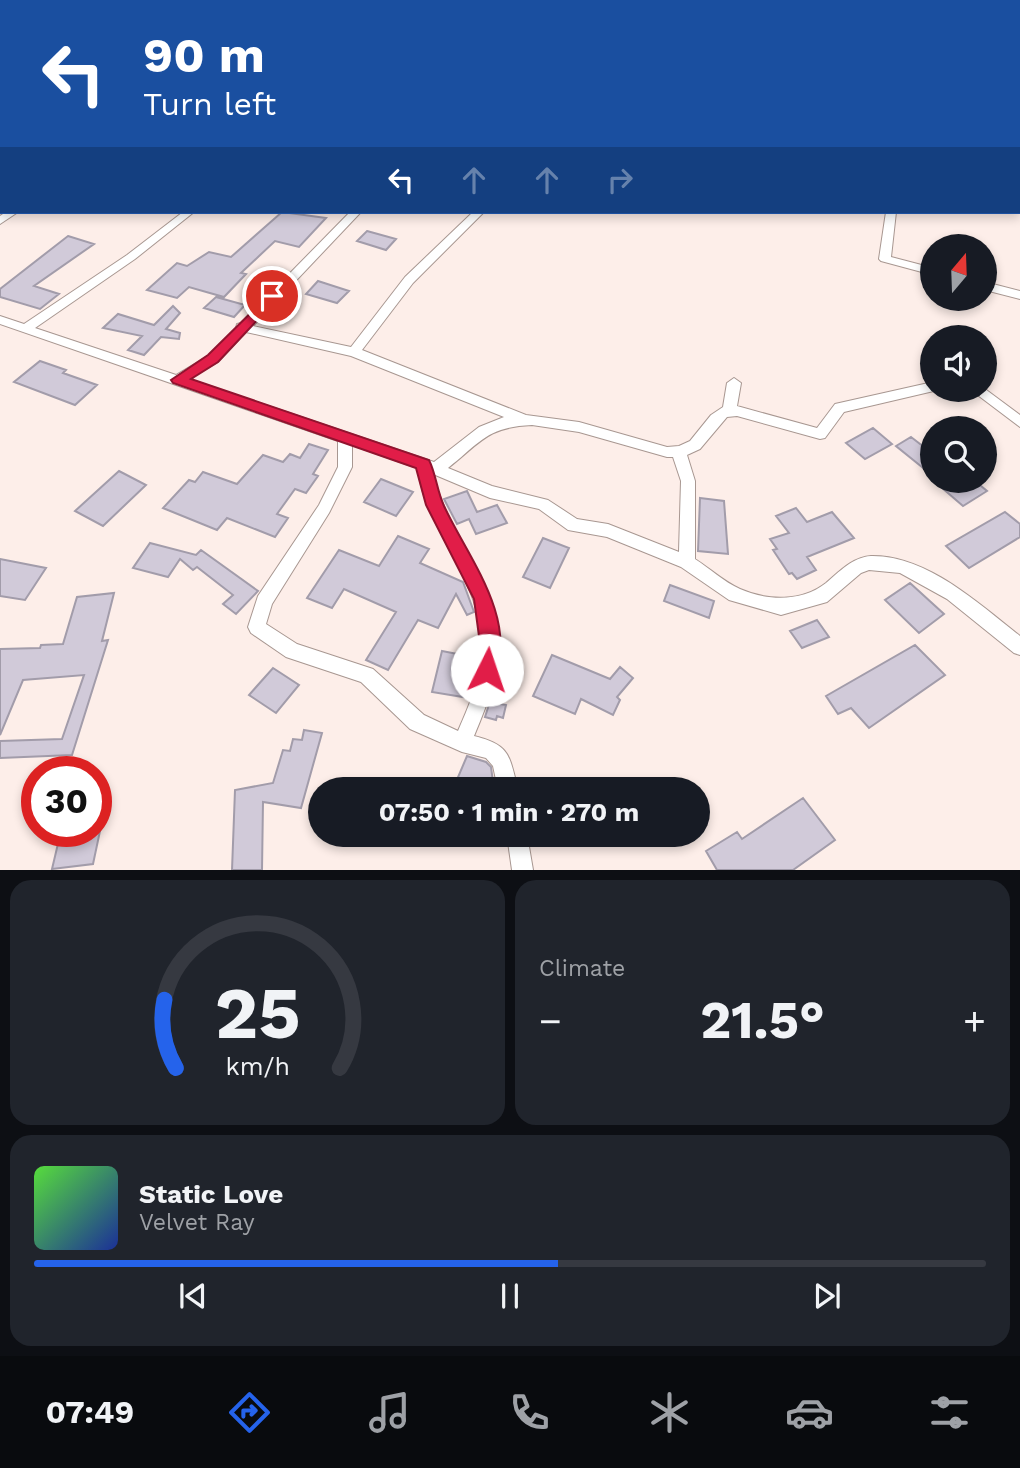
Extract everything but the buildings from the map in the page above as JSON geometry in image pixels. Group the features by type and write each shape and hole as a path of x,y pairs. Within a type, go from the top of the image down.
{"street":[{"path":"25,329 131,257 187,214"},
{"path":"178,380 213,359 241,327 301,272 354,214"},
{"path":"354,352 409,280 476,214"},
{"path":"891,214 886,259 920,268"},
{"path":"998,289 1020,295"},
{"path":"0,320 429,467 490,492 543,504 573,525 608,531 687,562 735,595 781,607 821,597 855,568 869,563 902,566 953,594 1020,647"},
{"path":"241,327 354,352 524,419 560,423 667,452 680,453 690,450 717,417 729,411 820,435 840,408 920,390"},
{"path":"729,411 734,383"},
{"path":"993,402 1020,422"},
{"path":"429,467 453,459 480,432 493,425 524,419"},
{"path":"345,439 345,467 324,509 264,601 257,627 269,638 292,651 367,675 417,722 462,743 491,750 501,761 506,777"},
{"path":"680,453 688,481 687,562"},
{"path":"429,467 435,505 483,598 488,623 491,651 484,689 462,743"},
{"path":"519,847 523,870"}],"route":[{"path":"272,296 213,359 178,380 423,464 435,505 459,553 473,574 483,598 491,651 487,670"}]}
